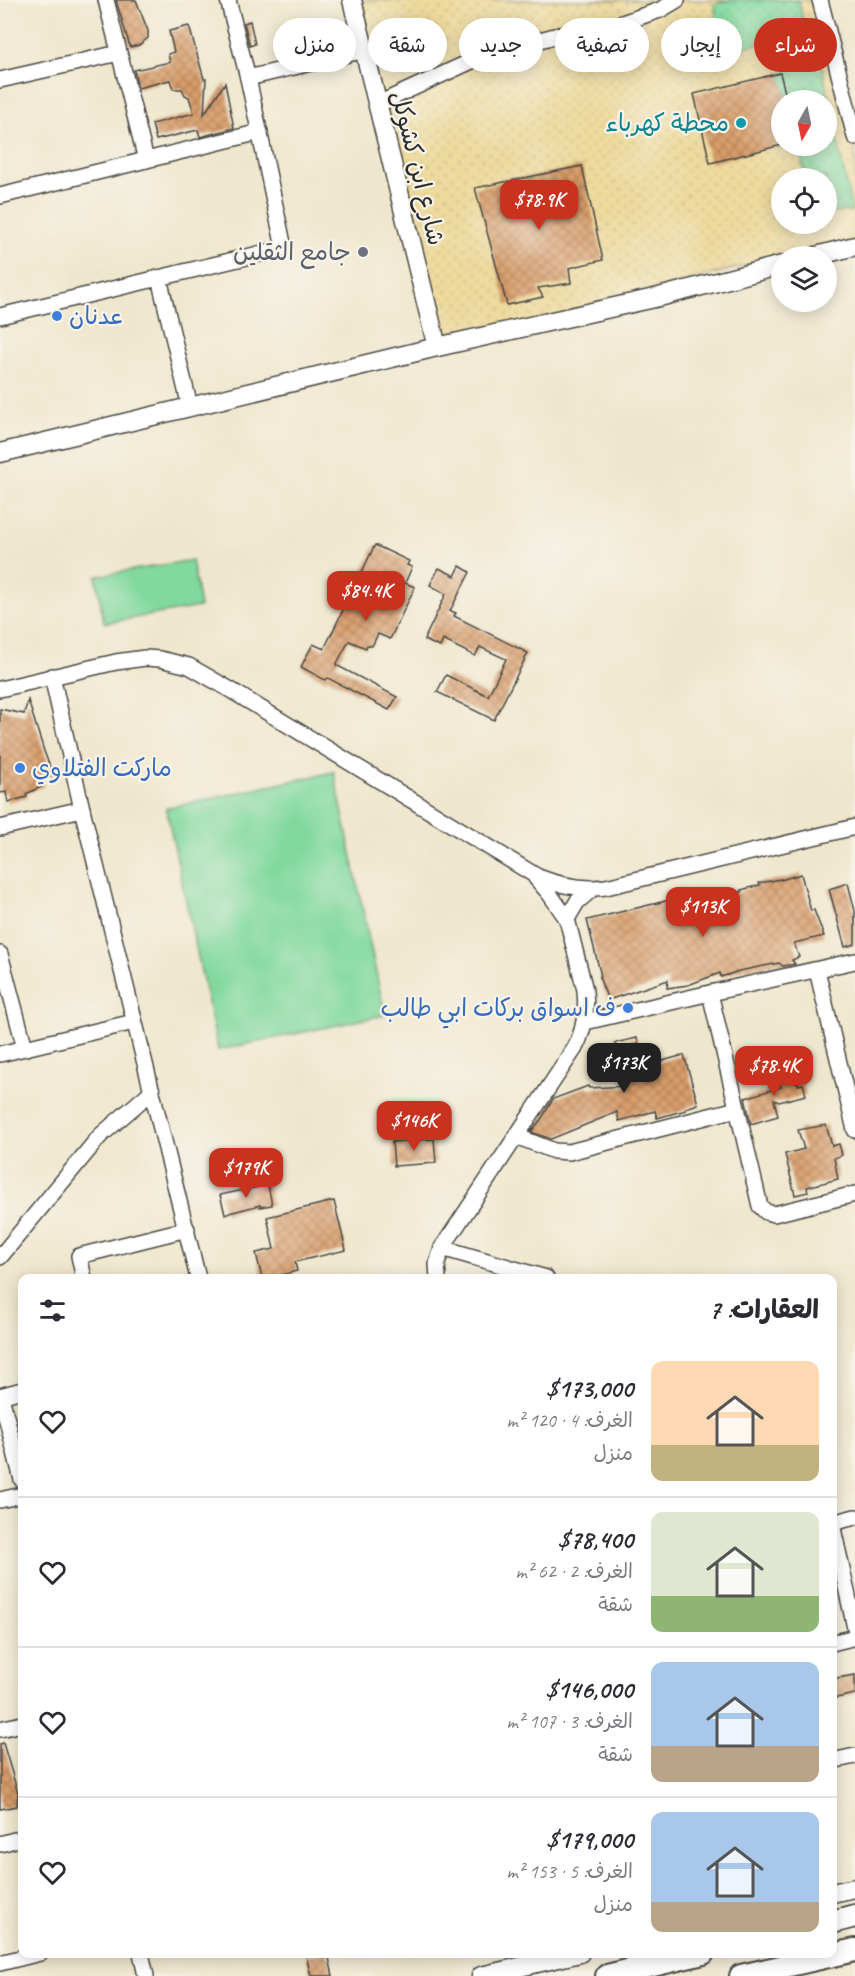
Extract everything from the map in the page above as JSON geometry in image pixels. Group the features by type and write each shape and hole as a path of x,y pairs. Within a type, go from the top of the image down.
{"main road":[{"path":"837,1921 855,1916"},
{"path":"837,1954 855,1950"},
{"path":"608,1976 682,1958"},
{"path":"741,1976 820,1958"}],"street":[{"path":"106,0 146,160"},
{"path":"0,316 284,248 248,78 228,0"},
{"name":"شارع ابن كشوكل","path":"352,0 437,347"},
{"path":"378,104 486,54 570,32 607,28 660,10 677,0"},
{"path":"820,0 855,137"},
{"path":"248,78 365,50"},
{"path":"0,80 119,53"},
{"path":"0,196 260,132"},
{"path":"837,251 855,246"},
{"path":"0,453 437,347 659,297 771,268"},
{"path":"159,278 190,407"},
{"path":"0,689 130,659 160,659 189,666 229,688 526,870 564,886 592,889 620,884 855,827"},
{"path":"52,676 82,809 197,1274"},
{"path":"0,828 82,809"},
{"path":"438,1274 437,1264 442,1248 575,1048 585,1022 585,990 567,919 549,892 526,870"},
{"path":"567,919 577,902 592,889"},
{"path":"0,954 25,1048"},
{"path":"585,1022 855,962"},
{"path":"816,970 855,1130"},
{"path":"710,993 758,1202 765,1212 774,1214 855,1194"},
{"path":"0,1054 134,1022"},
{"path":"0,1257 100,1136 152,1091"},
{"path":"516,1136 554,1151 569,1152 737,1109"},
{"path":"83,1274 79,1256 187,1229"},
{"path":"442,1248 532,1274"},
{"path":"18,1391 0,1396 18,1465"},
{"path":"0,1500 18,1496"},
{"path":"837,1522 855,1517"},
{"path":"837,1546 855,1628"},
{"path":"837,1642 855,1637"},
{"path":"0,1729 18,1725"},
{"path":"837,1760 855,1756"},
{"path":"0,1844 18,1839"},
{"path":"837,1892 855,1888"},
{"path":"0,1962 18,1958"},
{"path":"142,1958 146,1976"},
{"path":"481,1976 558,1958"}],"green space":[{"path":"730,0 799,0 802,18 754,18 754,45 742,47 742,18 716,18 714,4"},
{"path":"823,72 827,90 784,90 780,73"},
{"path":"837,138 852,211 837,212 837,168 804,168 800,156 837,156"},
{"path":"192,560 200,607 104,623 96,576"},
{"path":"334,772 385,1015 218,1050 166,808"}],"sand":[{"path":"357,0 820,0 825,18 754,18 754,72 837,72 837,67 855,138 855,246 837,250 837,246 771,246 771,259 437,347 374,72 447,72 447,18 368,18 368,48"}],"building":[{"path":"116,0 136,0 148,31 148,38 139,45 130,47"},
{"path":"250,21 255,44 250,46 244,23"},
{"path":"189,26 204,79 206,79 204,114 225,83 234,128 200,137 198,130 156,140 152,124 194,113 189,97 182,89 173,89 170,80 138,88 134,70 170,62 168,54 174,52 169,31"},
{"name":"محطة كهرباء","path":"780,73 784,90 771,90 771,148 710,163 694,94"},
{"path":"582,166 603,260 569,268 571,283 538,288 543,297 507,305 475,188"},
{"path":"375,545 409,561 407,565 412,567 405,583 415,587 390,639 378,634 372,646 367,645 366,648 349,641 336,665 397,697 389,710 328,678 325,680 301,667 313,644 324,649"},
{"path":"460,566 470,572 450,611 456,613 454,616 528,653 494,720 437,692 446,675 488,696 506,659 480,647 475,656 443,640 440,647 424,640 446,594 430,585 439,568 455,576"},
{"path":"28,700 53,775 43,778 43,786 26,794 27,797 8,802 6,792 0,793 0,709 24,714"},
{"path":"801,874 811,911 814,910 824,936 794,943 799,957 792,960 795,964 783,966 779,963 721,977 720,973 688,985 667,988 668,980 608,1000 599,977 601,976 587,920 670,900 674,921 706,912 703,901 742,892 741,890 760,885 759,883"},
{"path":"848,883 855,911 855,944 845,947 829,889"},
{"path":"637,1038 644,1066 684,1055 698,1104 686,1110 657,1118 655,1111 619,1121 617,1112 551,1139 531,1132 553,1099 588,1086 589,1088 627,1086 615,1043"},
{"path":"791,1063 795,1083 803,1084 806,1095 779,1102 774,1100 778,1116 751,1124 745,1098 781,1087 780,1084 783,1083 779,1064"},
{"path":"426,1113 438,1113 440,1132 428,1132"},
{"path":"826,1125 832,1146 839,1144 842,1155 834,1158 838,1179 807,1187 808,1192 795,1195 785,1154 804,1149 798,1130"},
{"path":"434,1139 436,1163 394,1166 392,1142"},
{"path":"268,1185 272,1205 260,1207 260,1205 225,1214 220,1195"},
{"path":"334,1201 346,1250 295,1262 297,1271 285,1274 261,1274 256,1253 274,1249 267,1217"},
{"path":"855,1675 855,1694 837,1698 837,1678"},
{"path":"3,1743 18,1793 17,1806 0,1809 0,1744"},
{"path":"306,1958 329,1958 333,1976 311,1976"}],"place":[{"name":"محطة كهرباء","path":"741,123"},
{"name":"جامع الثقلين","path":"363,252"},
{"name":"عدنان","path":"57,316"},
{"name":"ماركت الفتلاوي","path":"20,768"},
{"name":"ف اسواق بركات ابي طالب","path":"628,1008"}]}
